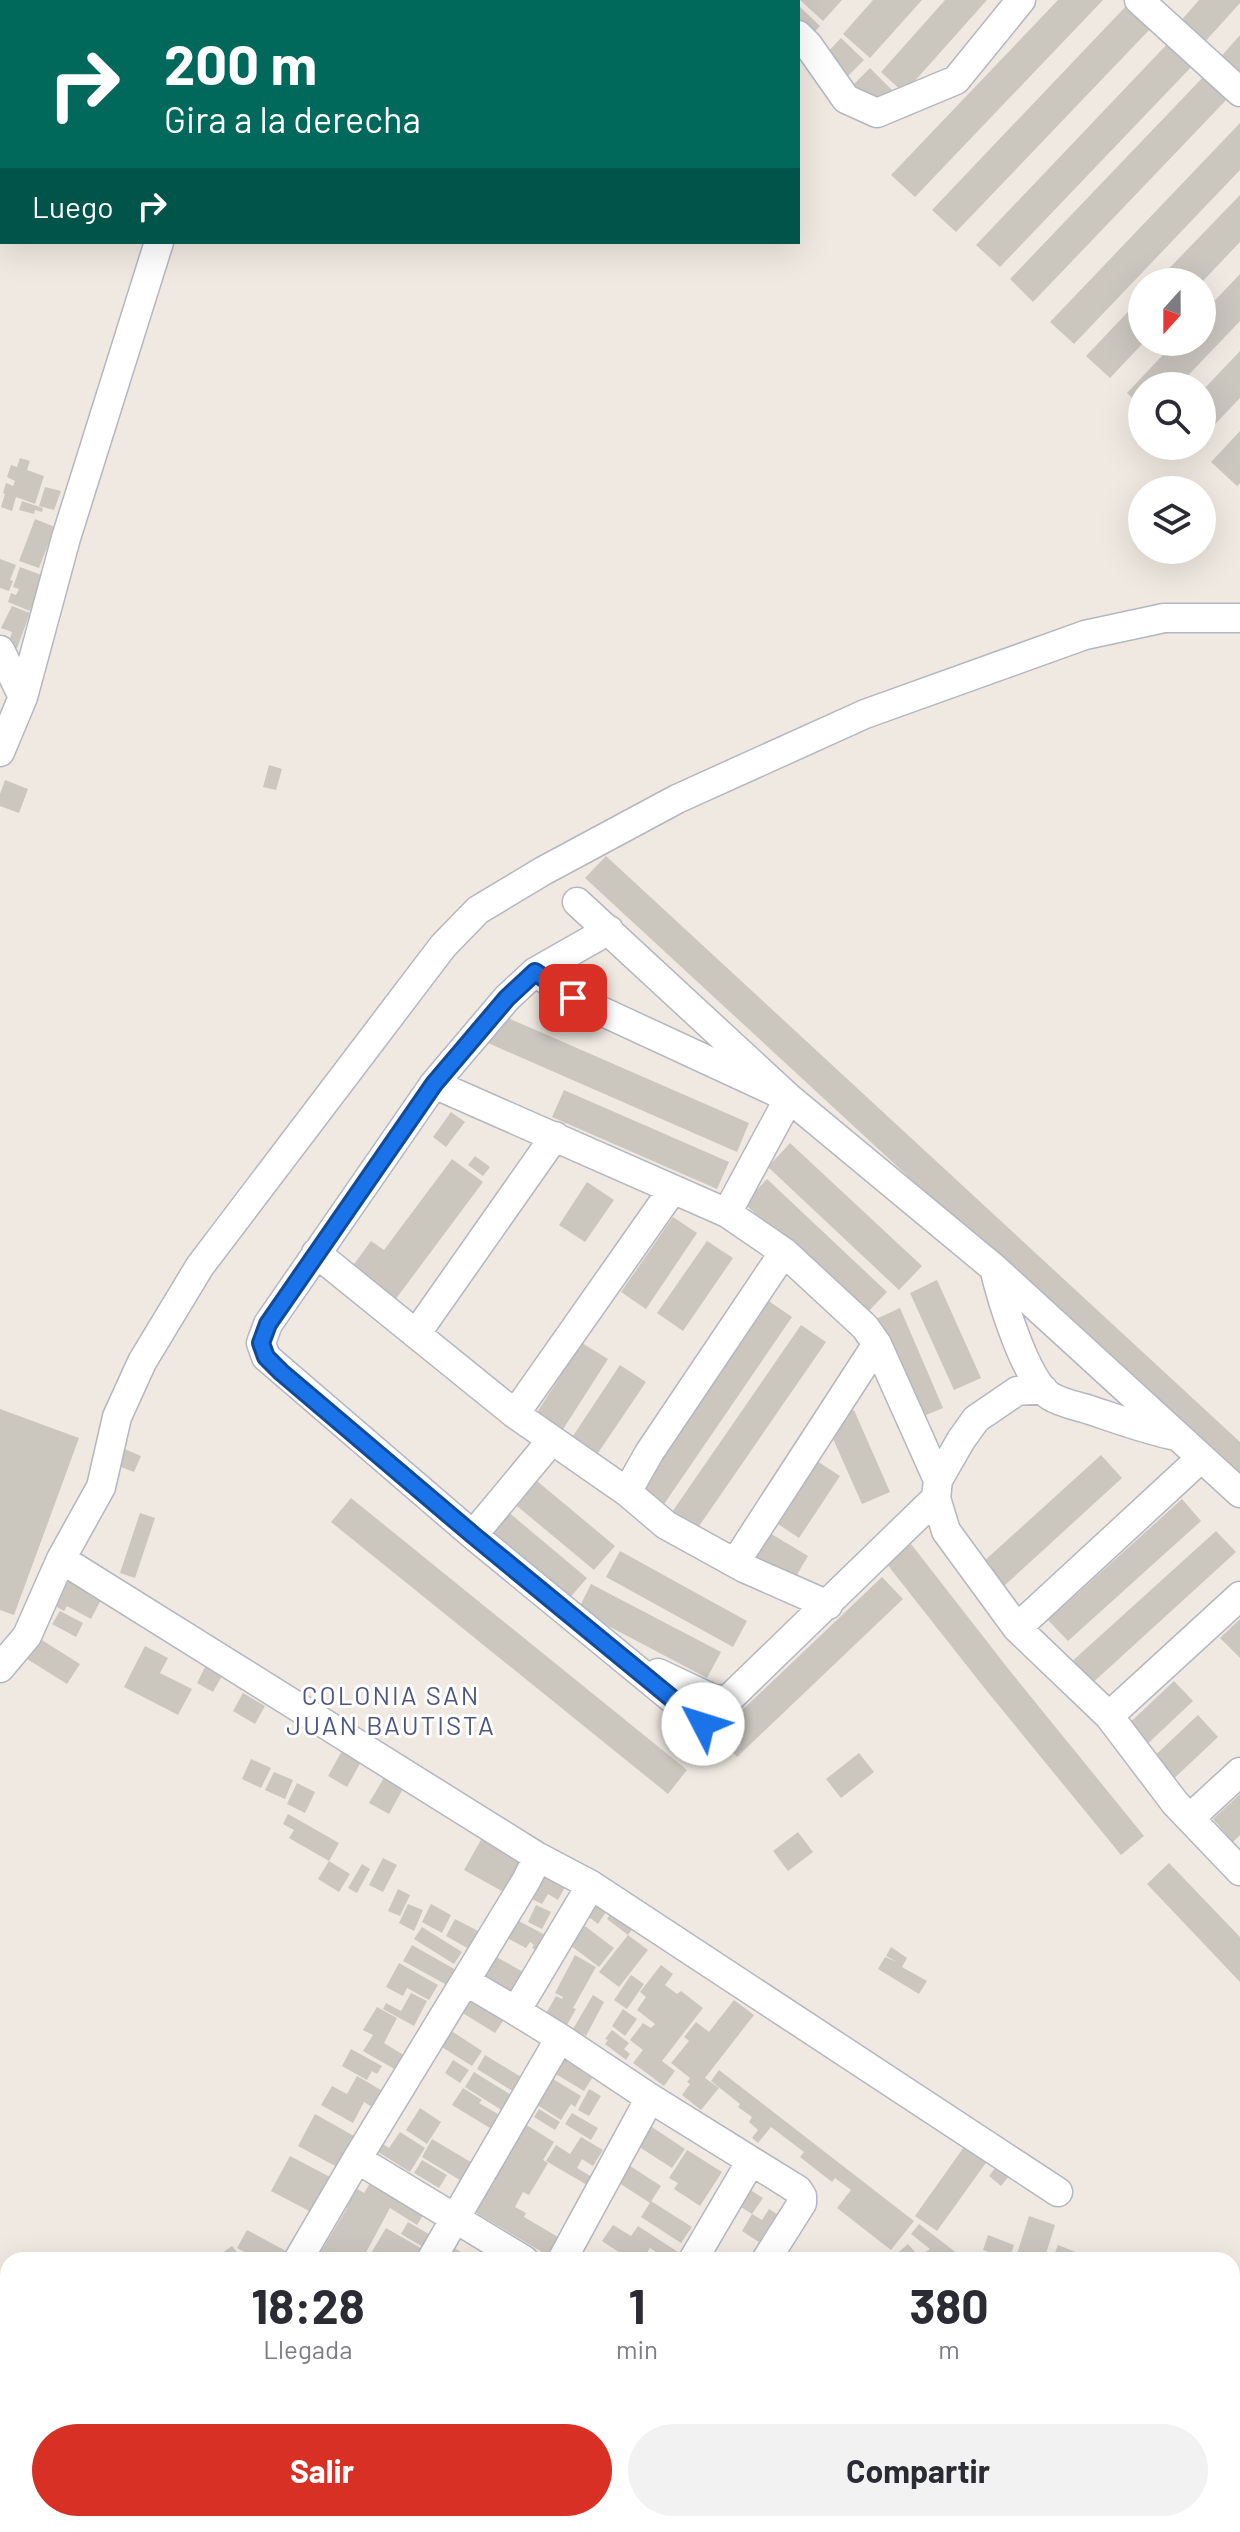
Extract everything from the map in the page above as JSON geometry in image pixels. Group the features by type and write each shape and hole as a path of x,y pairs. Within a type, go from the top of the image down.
{"street":[{"path":"800,37 846,99 877,113 956,80 1021,0"},
{"path":"1139,0 1240,92"},
{"path":"0,752 23,697 66,538 158,244"},
{"path":"0,1668 27,1636 61,1559 101,1487 117,1417 142,1362 200,1266 443,946 478,910 677,799 865,714 1085,635 1164,618 1240,618"},
{"path":"0,650 23,697"},
{"path":"577,902 789,1098 994,1268 1240,1493"},
{"path":"609,930 535,972 507,998 434,1084 268,1324 261,1343 266,1357 473,1535 703,1724 828,1605 937,1489 945,1465 976,1419 1017,1391 1043,1389"},
{"path":"535,972 573,998 789,1098"},
{"path":"434,1084 727,1213 784,1252 865,1327 877,1344 937,1489 946,1531 1017,1628 1109,1716 1175,1803 1240,1871"},
{"path":"727,1213 789,1098"},
{"path":"416,1334 555,1136"},
{"path":"515,1414 673,1189"},
{"path":"627,1492 649,1453 784,1252"},
{"path":"316,1253 515,1414 627,1492 666,1525 735,1563 828,1605"},
{"path":"994,1268 1001,1301 1029,1368 1043,1389 1051,1396 1075,1405 1177,1437"},
{"path":"735,1563 877,1344"},
{"path":"473,1535 551,1441"},
{"path":"1017,1628 1201,1458"},
{"path":"61,1559 538,1857 591,1885 1058,2192"},
{"path":"1109,1716 1240,1596"},
{"path":"1190,1818 1240,1772"},
{"path":"303,2252 538,1857"},
{"path":"516,2011 591,1885"},
{"path":"465,1981 798,2190 802,2203 771,2252"},
{"path":"435,2252 560,2038"},
{"path":"566,2252 650,2098"},
{"path":"357,2159 511,2252"},
{"path":"698,2252 751,2161"}],"building":[{"path":"800,0 842,0 823,21"},
{"path":"873,0 922,0 870,58 843,34"},
{"path":"945,0 987,0 904,93 881,72"},
{"path":"1058,0 1103,0 915,197 891,175"},
{"path":"1199,0 1240,0 1203,44 1179,23"},
{"path":"1128,4 1152,27 956,232 932,210"},
{"path":"800,7 820,26 808,39 800,33"},
{"path":"1240,35 1240,78 1219,59"},
{"path":"841,38 864,60 847,77 824,56"},
{"path":"1172,39 1196,62 1000,267 976,245"},
{"path":"870,68 895,93 877,111 852,86"},
{"path":"1206,74 1230,96 1033,302 1010,279"},
{"path":"1240,123 1240,170 1147,268 1128,268 1128,287 1074,344 1050,322"},
{"path":"1240,195 1240,242 1215,268 1170,268"},
{"path":"1240,274 1240,321 1216,346 1216,299"},
{"path":"1128,312 1128,356 1131,356 1110,378 1086,356"},
{"path":"1240,351 1240,398 1216,423 1216,376"},
{"path":"1162,356 1207,356 1191,372 1147,372"},
{"path":"1240,431 1240,483 1237,486 1211,462"},
{"path":"20,458 30,461 27,470 44,476 35,504 16,497 12,511 1,507 3,493 6,483 13,486 15,481 7,477 11,465 17,467"},
{"path":"45,487 61,491 54,510 39,506"},
{"path":"22,501 43,508 42,512 35,510 34,514 19,510"},
{"path":"35,519 55,527 39,568 19,561"},
{"path":"0,559 16,565 9,591 0,588"},
{"path":"20,567 44,576 30,611 8,602 11,593 16,595 19,589 13,587"},
{"path":"12,606 30,613 16,651 7,648 12,632 1,628"},
{"path":"269,765 282,769 276,790 263,787"},
{"path":"5,780 28,789 19,813 0,806"},
{"path":"606,856 1240,1442 1240,1483 585,878"},
{"path":"501,1015 749,1123 737,1152 488,1043"},
{"path":"564,1090 729,1162 717,1189 552,1117"},
{"path":"451,1112 465,1122 446,1147 433,1137"},
{"path":"790,1143 922,1266 899,1290 768,1167"},
{"path":"475,1156 490,1167 483,1176 468,1165"},
{"path":"452,1159 483,1182 392,1304 349,1271 371,1241 384,1250"},
{"path":"767,1179 887,1292 864,1316 744,1203"},
{"path":"587,1182 614,1200 585,1242 559,1225"},
{"path":"673,1217 697,1233 646,1309 621,1292"},
{"path":"707,1241 733,1258 683,1331 657,1313"},
{"path":"937,1280 981,1378 954,1390 910,1293"},
{"path":"766,1299 792,1317 660,1510 634,1492"},
{"path":"900,1308 943,1408 919,1418 876,1319"},
{"path":"801,1325 826,1342 695,1532 670,1515"},
{"path":"582,1343 608,1359 562,1431 536,1414"},
{"path":"620,1365 646,1382 596,1456 571,1439"},
{"path":"0,1409 79,1438 14,1615 0,1610"},
{"path":"854,1410 890,1492 862,1504 826,1423"},
{"path":"115,1445 141,1456 134,1472 108,1462"},
{"path":"1101,1455 1122,1478 1004,1586 982,1563"},
{"path":"814,1459 840,1476 799,1538 772,1520"},
{"path":"537,1481 615,1546 594,1570 517,1506"},
{"path":"351,1498 687,1770 668,1794 331,1522"},
{"path":"1182,1499 1201,1521 1068,1641 1048,1620"},
{"path":"507,1511 587,1578 568,1600 488,1534"},
{"path":"140,1513 155,1518 135,1578 120,1573"},
{"path":"760,1527 808,1556 792,1583 744,1554"},
{"path":"1216,1531 1236,1552 1088,1687 1068,1665"},
{"path":"911,1544 1144,1836 1121,1855 886,1563"},
{"path":"620,1551 747,1621 733,1647 606,1577"},
{"path":"63,1574 103,1596 91,1619 67,1606 64,1611 48,1602"},
{"path":"882,1577 903,1599 737,1757 716,1735"},
{"path":"591,1584 721,1652 707,1678 578,1610"},
{"path":"60,1611 83,1623 76,1637 52,1624"},
{"path":"1240,1619 1240,1658 1220,1638"},
{"path":"37,1637 80,1664 67,1684 24,1657"},
{"path":"145,1646 168,1658 160,1673 192,1689 178,1715 124,1687"},
{"path":"206,1665 223,1674 213,1692 197,1683"},
{"path":"1174,1681 1193,1701 1140,1751 1122,1730"},
{"path":"243,1693 265,1706 255,1724 233,1711"},
{"path":"1198,1715 1218,1737 1167,1785 1147,1763"},
{"path":"343,1749 362,1760 347,1787 328,1776"},
{"path":"859,1753 874,1772 841,1798 826,1779"},
{"path":"251,1759 271,1768 261,1788 242,1779"},
{"path":"274,1772 293,1780 285,1799 265,1790"},
{"path":"385,1776 404,1787 389,1814 369,1803"},
{"path":"297,1783 315,1792 305,1813 287,1804"},
{"path":"1240,1794 1240,1835 1233,1842 1213,1819"},
{"path":"288,1814 339,1843 329,1861 289,1838 294,1830 283,1824"},
{"path":"798,1832 813,1852 788,1871 773,1851"},
{"path":"482,1838 525,1862 507,1894 464,1870"},
{"path":"383,1858 397,1865 383,1892 369,1885"},
{"path":"329,1861 350,1874 339,1892 318,1879"},
{"path":"1169,1863 1240,1937 1240,1982 1147,1884"},
{"path":"362,1864 370,1869 357,1893 348,1888"},
{"path":"540,1873 565,1887 558,1900 548,1894 542,1904 528,1897"},
{"path":"398,1889 410,1895 400,1916 388,1911"},
{"path":"595,1903 606,1912 598,1924 586,1915"},
{"path":"408,1904 423,1910 414,1931 399,1923"},
{"path":"431,1904 451,1915 442,1933 422,1922"},
{"path":"536,1905 551,1912 542,1929 528,1922"},
{"path":"613,1910 634,1927 628,1935 607,1919"},
{"path":"513,1918 549,1937 541,1953 532,1948 534,1945 530,1942 526,1948 503,1936"},
{"path":"455,1919 480,1932 471,1950 446,1936"},
{"path":"585,1926 614,1948 599,1967 570,1945"},
{"path":"422,1927 462,1952 454,1964 414,1939"},
{"path":"628,1935 648,1950 619,1987 599,1972"},
{"path":"412,1945 456,1970 447,1985 403,1961"},
{"path":"891,1947 907,1958 902,1967 927,1981 919,1994 878,1969 885,1957 897,1962 886,1956"},
{"path":"491,1954 525,1973 513,1995 479,1976"},
{"path":"575,1955 596,1967 567,2025 563,2025 545,2015 556,1996 563,1997 555,1993"},
{"path":"399,1963 438,1985 429,2000 407,1988 403,1996 386,1987"},
{"path":"661,1965 673,1974 665,1985 677,1994 681,1991 703,2008 662,2061 675,2071 664,2086 633,2063 643,2050 630,2040 643,2023 651,2028 655,2024 637,2010 646,1997 640,1992"},
{"path":"631,1975 644,1984 627,2009 614,2000"},
{"path":"411,1993 427,2001 414,2026 383,2009 386,2003 401,2011"},
{"path":"472,1994 507,2015 495,2033 461,2012"},
{"path":"593,1995 604,2002 586,2036 573,2029"},
{"path":"734,2000 754,2015 705,2078 719,2088 701,2110 682,2095 690,2084 687,2082 690,2078 671,2063 689,2041 684,2037 696,2022 709,2032"},
{"path":"377,2007 397,2018 384,2043 405,2056 396,2070 363,2051 373,2035 363,2030"},
{"path":"623,2009 637,2019 625,2036 612,2026"},
{"path":"447,2028 482,2051 472,2066 437,2044"},
{"path":"612,2030 629,2043 624,2049 630,2054 626,2060 605,2044"},
{"path":"351,2049 382,2066 377,2074 372,2071 367,2080 342,2066"},
{"path":"562,2049 597,2070 584,2091 549,2070"},
{"path":"485,2055 523,2078 514,2092 477,2069"},
{"path":"453,2060 469,2070 460,2083 445,2073"},
{"path":"719,2070 914,2221 891,2250 837,2208 851,2190 835,2178 832,2182 800,2157 804,2152 771,2127 758,2143 752,2138 758,2130 749,2122 752,2117 711,2081"},
{"path":"474,2072 513,2096 503,2111 465,2087"},
{"path":"357,2076 381,2090 372,2107 364,2102 353,2123 321,2105 332,2086 347,2094"},
{"path":"553,2079 581,2096 575,2107 571,2104 561,2120 531,2101 541,2087 547,2090"},
{"path":"463,2088 482,2100 479,2103 498,2114 490,2128 452,2105"},
{"path":"589,2089 601,2096 589,2116 578,2110"},
{"path":"420,2108 441,2122 427,2144 406,2130"},
{"path":"539,2109 560,2122 555,2130 534,2117"},
{"path":"572,2113 598,2128 591,2140 565,2124"},
{"path":"315,2114 354,2136 337,2167 298,2146"},
{"path":"646,2123 685,2149 672,2168 633,2143"},
{"path":"525,2124 554,2142 543,2160 548,2163 529,2195 523,2192 515,2207 526,2213 524,2217 558,2237 549,2252 542,2252 473,2211"},
{"path":"400,2132 425,2148 410,2172 375,2150 380,2142 389,2148"},
{"path":"581,2137 603,2150 593,2166 582,2159 577,2168 592,2177 587,2185 546,2161 556,2145 570,2154"},
{"path":"971,2137 993,2153 937,2231 915,2216"},
{"path":"432,2139 474,2164 463,2182 422,2157"},
{"path":"687,2150 722,2172 700,2206 674,2189 678,2183 669,2178"},
{"path":"290,2156 330,2177 311,2212 271,2191"},
{"path":"422,2160 447,2175 439,2188 414,2173"},
{"path":"624,2162 661,2186 650,2203 613,2179"},
{"path":"996,2167 1009,2176 1001,2186 989,2176"},
{"path":"375,2175 428,2207 417,2225 390,2208 366,2252 321,2252 347,2208 343,2206 354,2187 364,2193"},
{"path":"744,2186 763,2198 752,2214 733,2202"},
{"path":"651,2201 692,2227 681,2243 641,2217"},
{"path":"769,2209 777,2214 759,2242 742,2231 752,2214 762,2220"},
{"path":"1029,2216 1055,2225 1047,2252 1018,2252"},
{"path":"408,2222 432,2236 425,2248 401,2234"},
{"path":"919,2224 955,2252 926,2252 930,2249 911,2234"},
{"path":"613,2225 631,2236 638,2226 678,2252 656,2252 650,2248 647,2252 618,2252 602,2241"},
{"path":"386,2228 424,2250 423,2252 372,2252"},
{"path":"247,2230 286,2251 245,2252 237,2248"},
{"path":"988,2235 1014,2245 1012,2252 983,2250"},
{"path":"447,2244 461,2252 442,2252"},
{"path":"908,2244 915,2252 899,2252"},
{"path":"1058,2245 1076,2252 1055,2252"},
{"path":"232,2246 237,2252 223,2252"}],"district":[{"name":"COLONIA SAN JUAN BAUTISTA","path":"391,1709"}],"route":[{"path":"573,998 535,972 507,998 434,1084 268,1324 261,1343 266,1357 281,1372 703,1724"}]}
